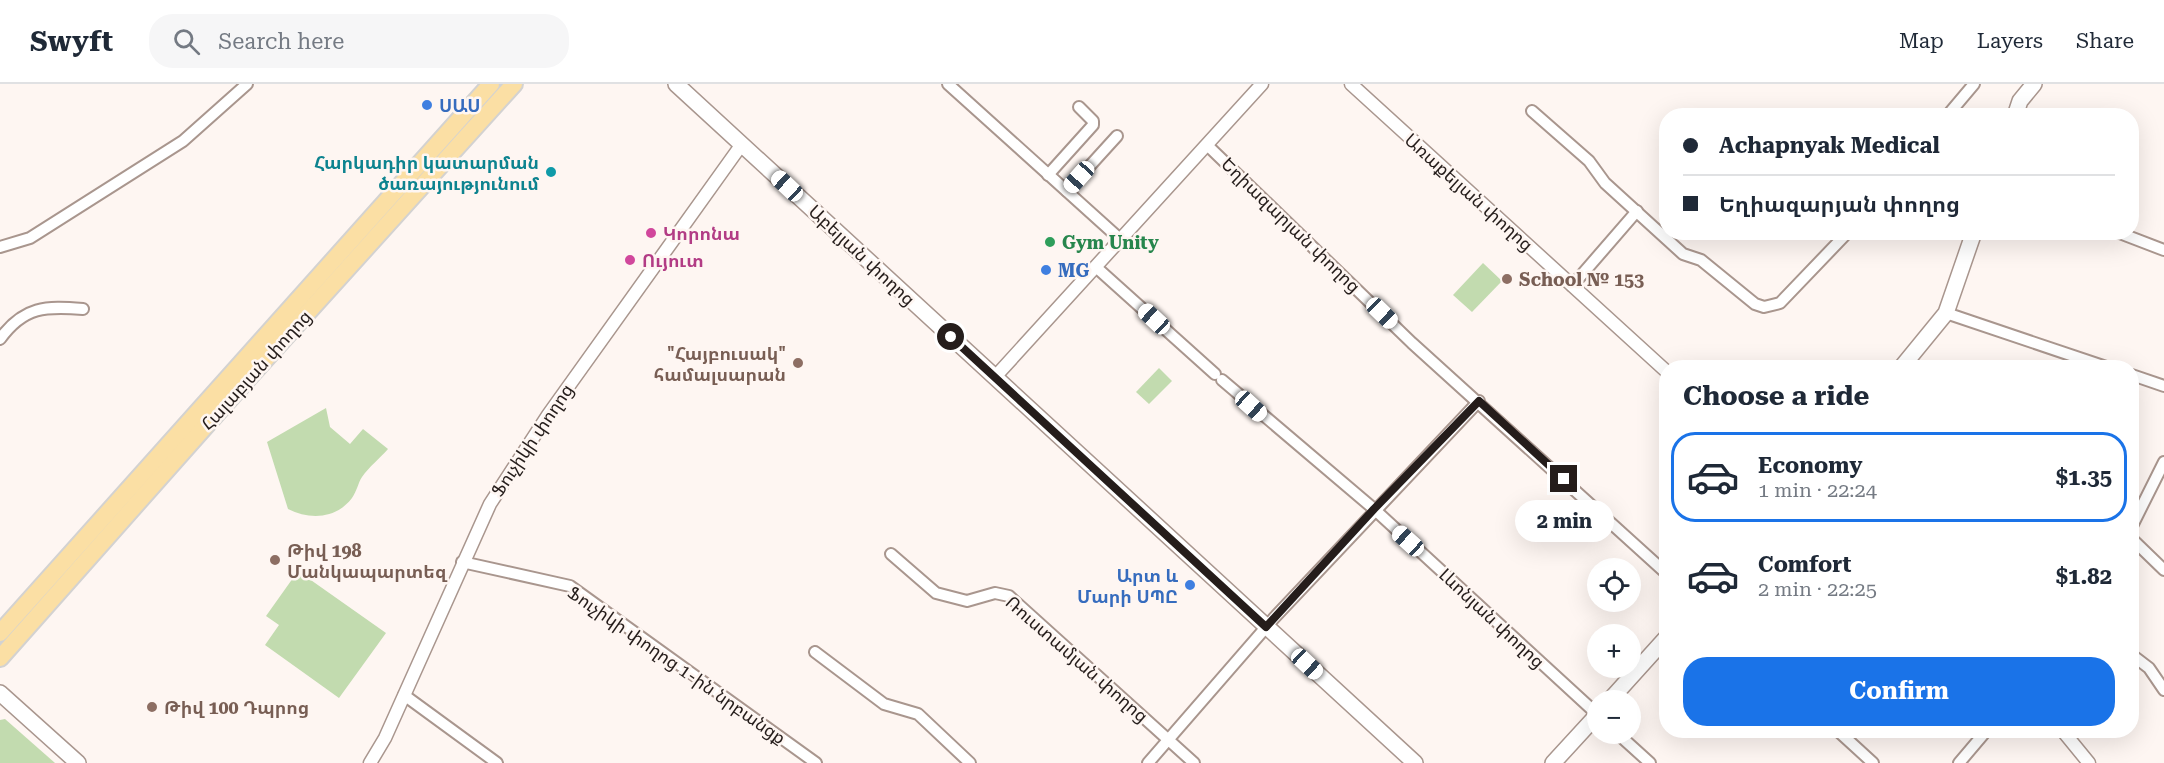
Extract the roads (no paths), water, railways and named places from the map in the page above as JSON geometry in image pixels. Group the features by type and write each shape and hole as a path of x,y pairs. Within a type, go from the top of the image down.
{"main road":[{"name":"Հալաբյան փողոց","path":"0,658 349,255 491,84"},
{"name":"Աբելյան փողոց","path":"676,84 1415,763"},
{"path":"2018,108 2030,85"},
{"name":"Հալաբյան փողոց","path":"0,633 349,255 510,86"},
{"path":"1908,360 1946,313 1971,240"},
{"path":"1619,690 1659,646"},
{"path":"0,693 78,763"},
{"path":"0,703 68,763"},
{"path":"1553,763 1587,725"}],"street":[{"path":"0,247 30,238 183,141 248,84"},
{"path":"948,84 1121,240"},
{"path":"995,377 1262,84"},
{"name":"Առաքելյան փողոց","path":"1351,84 1659,365"},
{"path":"1954,108 1974,84"},
{"path":"1048,175 1093,125 1094,121 1079,107"},
{"path":"1532,111 1589,161 1605,183 1659,232"},
{"path":"1067,191 1117,135"},
{"name":"Ֆուչիկի փողոց","path":"370,763 385,738 462,562 490,504 548,415 742,144"},
{"name":"Եղիազարյան փողոց","path":"1207,145 1412,343 1479,401 1659,567"},
{"path":"1572,286 1637,211"},
{"path":"1668,240 1683,254 1701,260 1749,302 1764,307 1779,303 1840,240"},
{"path":"2139,240 2164,249"},
{"name":"Լևոնյան փողոց","path":"1096,268 1374,509 1587,705"},
{"path":"0,339 25,315 47,306 83,309"},
{"path":"1946,313 2069,360"},
{"path":"2139,377 2164,386"},
{"path":"1148,763 1266,627 1374,509 1479,401"},
{"path":"2139,512 2164,462"},
{"path":"2139,546 2164,570"},
{"name":"Ռուստամյան փողոց","path":"891,554 936,593 967,601 995,593 1010,596 1194,763"},
{"name":"Ֆուչիկի փողոց 1-ին նրբանցք","path":"462,562 570,586 816,763"},
{"path":"815,652 884,704 918,714 970,763"},
{"path":"2139,660 2149,668 2164,690"},
{"path":"404,695 497,763"},
{"path":"1846,738 1873,763"},
{"path":"1959,763 1980,738"},
{"path":"2069,738 2089,763"},
{"path":"1629,744 1650,763"}],"place":[{"name":"ՍԱՍ","path":"427,105"},
{"name":"Հարկադիր կատարման ծառայությունում","path":"551,172"},
{"name":"Կորոնա","path":"651,233"},
{"name":"Gym Unity","path":"1050,242"},
{"name":"Ույուտ","path":"630,260"},
{"name":"MG","path":"1046,270"},
{"name":"School № 153","path":"1507,279"},
{"name":"\"Հայբուսակ\" համալսարան","path":"798,363"},
{"name":"Թիվ 198 Մանկապարտեզ","path":"275,560"},
{"name":"Արտ և Մարի ՍՊԸ","path":"1190,585"},
{"name":"Թիվ 100 Դպրոց","path":"152,707"}]}
